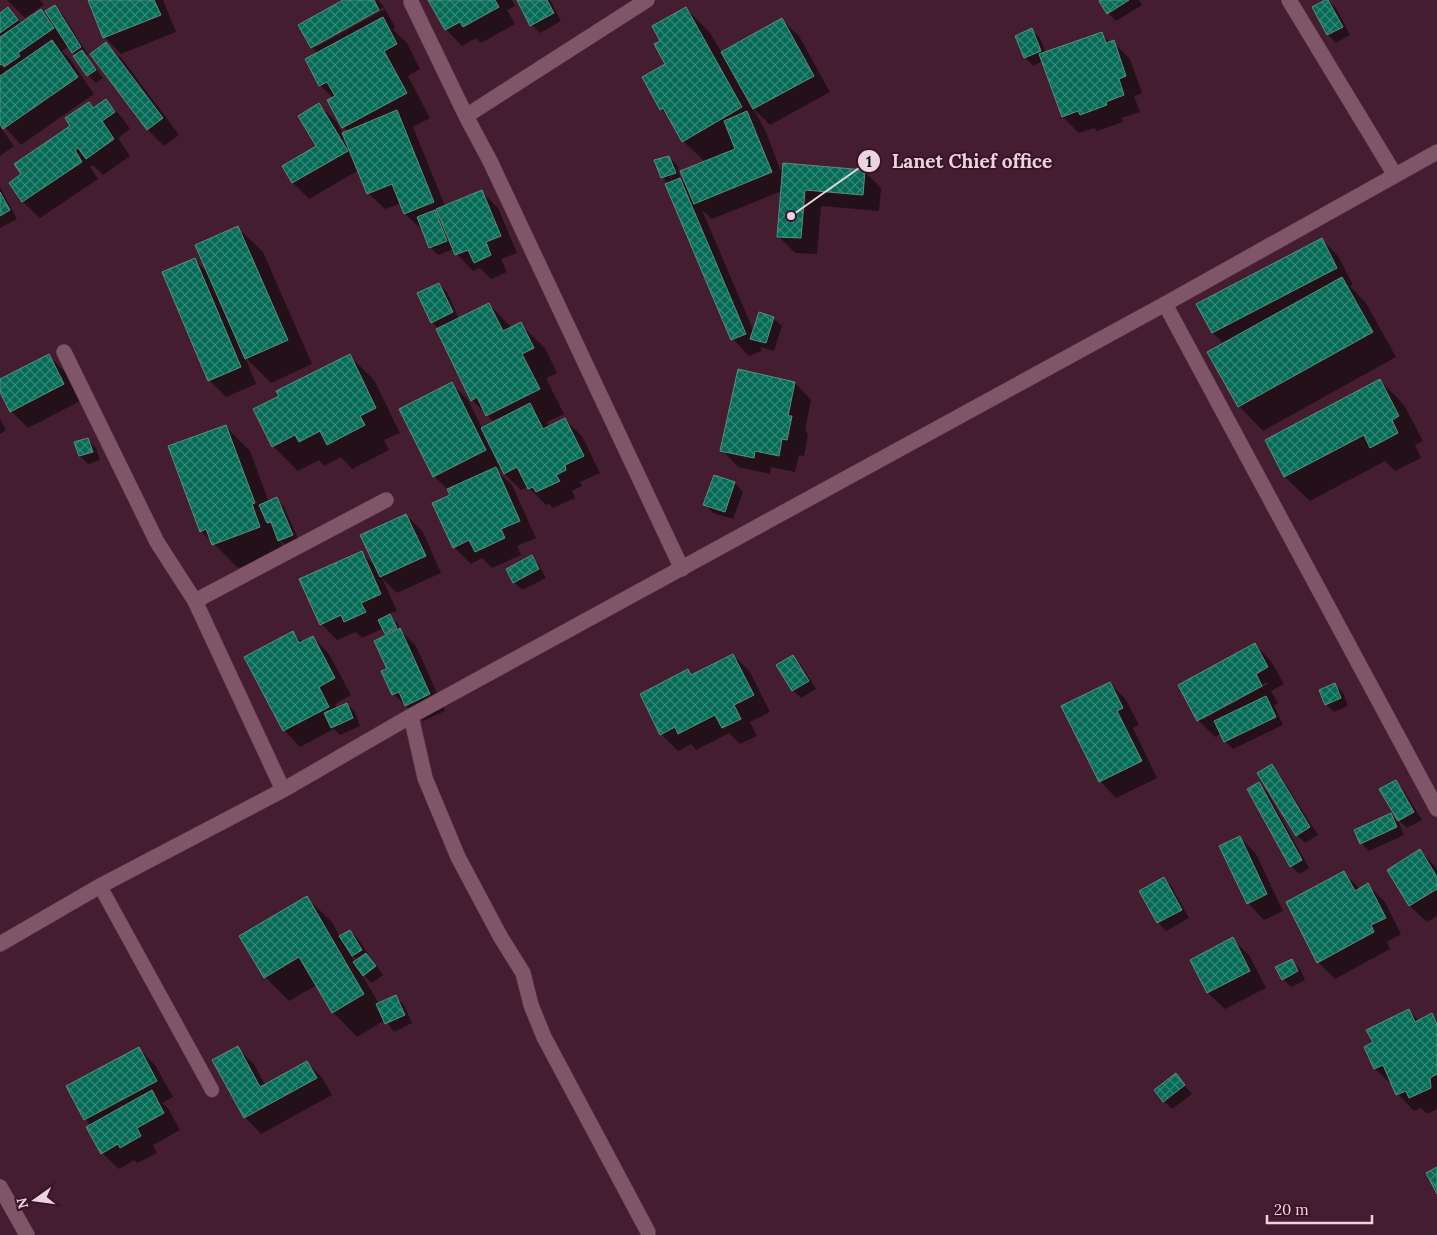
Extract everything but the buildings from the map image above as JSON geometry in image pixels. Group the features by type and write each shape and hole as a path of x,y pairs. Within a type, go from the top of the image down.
{"street":[{"path":"466,116 647,0"},
{"path":"1289,0 1395,175"},
{"path":"412,2 466,116 490,160 682,568"},
{"path":"0,944 100,886 283,790 411,716 1165,304 1437,152"},
{"path":"1165,304 1437,810"},
{"path":"64,352 157,542 195,601 283,790"},
{"path":"195,601 386,500"},
{"path":"411,716 425,778 458,857 500,936 523,973 531,1005 544,1036 648,1232"},
{"path":"0,1187 27,1235"}],"lane":[{"path":"100,886 212,1090"}],"place":[{"name":"Lanet Chief office","path":"791,216"}]}
